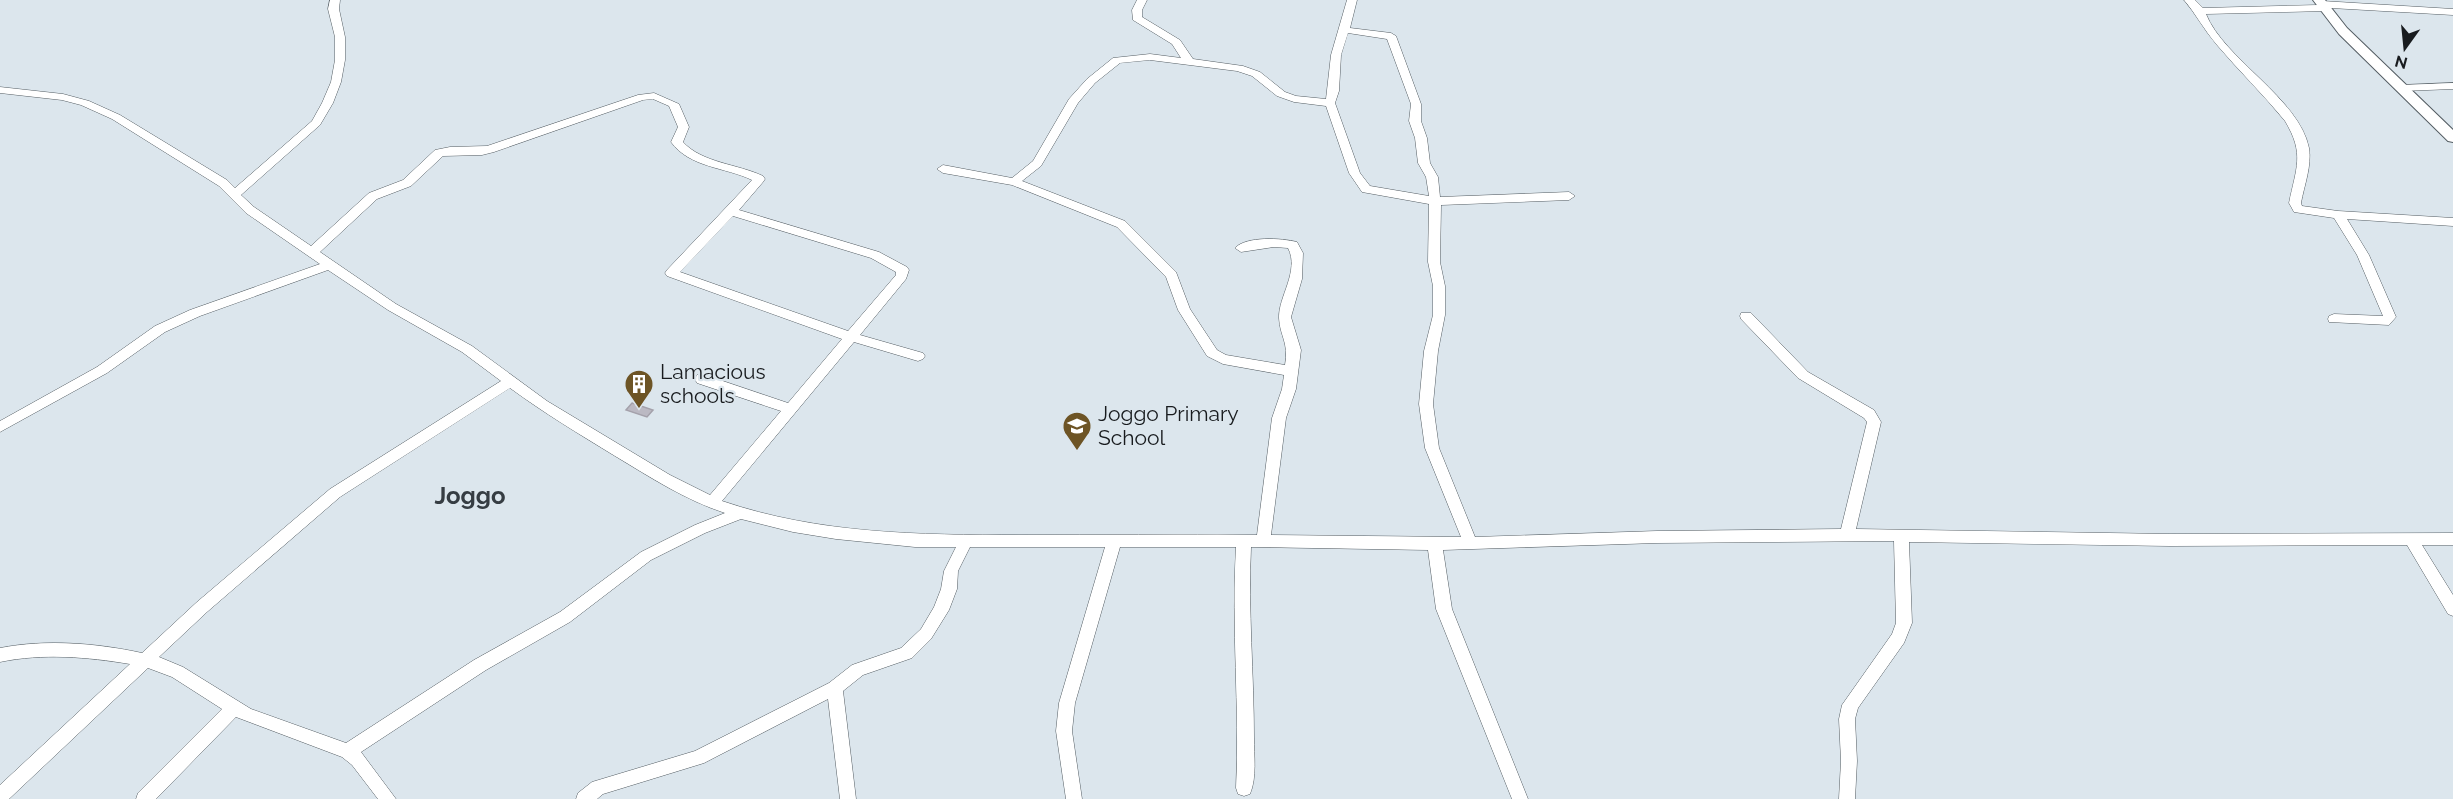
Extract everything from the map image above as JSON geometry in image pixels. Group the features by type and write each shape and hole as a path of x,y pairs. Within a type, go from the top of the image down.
{"street":[{"path":"235,194 316,123 323,112 339,76 341,64 340,35 333,12 335,0"},
{"path":"1142,0 1137,10 1137,18 1176,42 1188,60"},
{"path":"1352,0 1336,55 1334,94 1330,103 1345,140 1354,176 1360,185 1366,189 1435,201 1569,196"},
{"path":"2189,0 2200,11 2204,21 2227,51 2295,128 2303,147 2296,206 2306,211 2338,215 2453,222"},
{"path":"2200,11 2322,4 2453,12"},
{"path":"2322,4 2343,31 2453,138"},
{"path":"1345,30 1391,36 1416,104 1415,121 1421,138 1424,163 1432,177 1435,201 1434,262 1439,286 1439,315 1431,351 1426,404 1432,448 1471,544"},
{"path":"1014,182 1037,163 1073,101 1091,81 1117,60 1150,57 1239,68 1256,74 1281,93 1294,99 1330,103"},
{"path":"2402,88 2453,86"},
{"path":"0,90 48,95 85,103 159,141 223,183 250,210 392,308 467,349 510,382 603,443 712,503 793,526 915,541 1471,544 1656,537 1847,535 2170,540 2453,539"},
{"path":"312,252 373,196 406,183 439,153 490,149 617,105 654,96 674,104 684,128 684,133 677,142 680,147 694,155 759,179 671,273 851,337 918,356"},
{"path":"942,169 1014,182 1121,224 1172,275 1184,310 1212,353 1223,359 1291,372"},
{"path":"712,503 902,276 903,270 875,255 731,211"},
{"path":"2334,319 2384,322 2390,317 2363,255 2338,215"},
{"path":"1241,248 1269,242 1287,243 1293,245 1297,253 1296,279 1285,317 1294,350 1289,389 1279,418 1263,542"},
{"path":"0,427 102,370 160,329 329,264"},
{"path":"1746,316 1803,375 1869,414 1874,422 1847,535"},
{"path":"702,380 789,409"},
{"path":"0,796 146,659 334,493 510,382"},
{"path":"348,751 480,665 565,617 646,556 691,533 741,513"},
{"path":"1847,799 1849,761 1846,719 1851,705 1898,638 1905,623 1901,535"},
{"path":"2410,538 2453,609"},
{"path":"584,799 598,788 698,758 835,688 858,670 906,653 926,634 941,610 949,589 951,570 966,541"},
{"path":"1074,799 1064,731 1067,703 1114,541"},
{"path":"1244,542 1241,584 1246,692 1244,788"},
{"path":"1435,544 1444,609 1520,799"},
{"path":"0,655 52,650 146,659 194,681 221,702 234,708 348,751 358,760 388,799"},
{"path":"835,688 848,799"},
{"path":"144,799 234,708"}],"building":[{"name":"Lamacious schools","path":"632,403 653,410 647,417 626,410"}],"place":[{"name":"Lamacious schools","path":"639,410"},
{"name":"Joggo Primary School","path":"1077,452"}],"district":[{"name":"Joggo","path":"470,496"}]}
